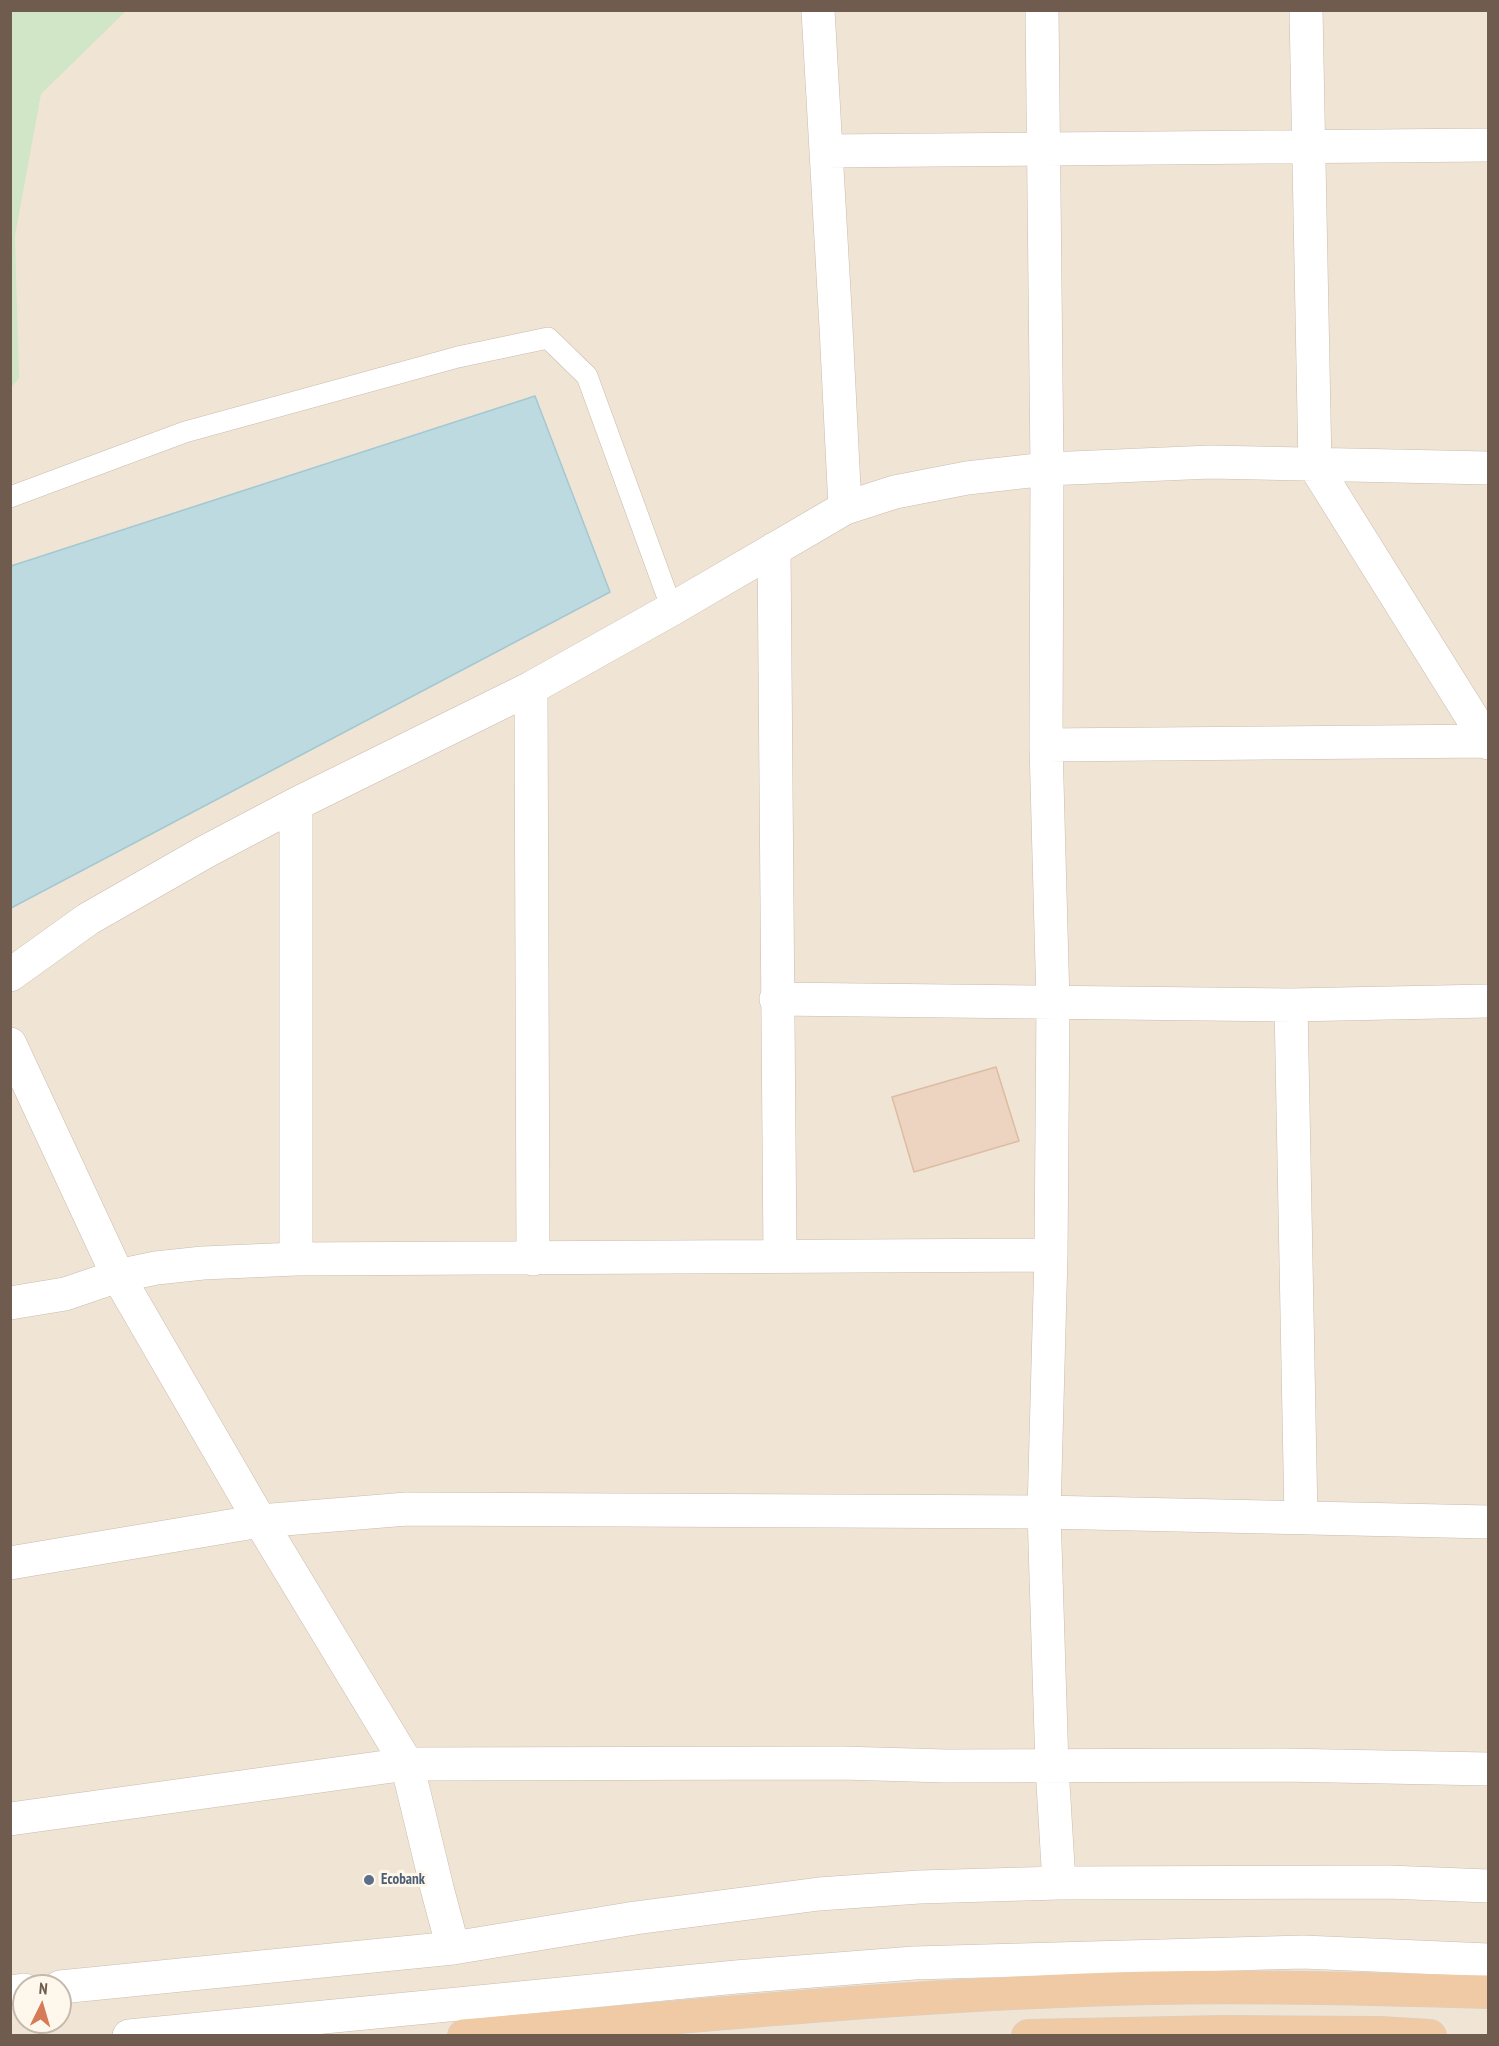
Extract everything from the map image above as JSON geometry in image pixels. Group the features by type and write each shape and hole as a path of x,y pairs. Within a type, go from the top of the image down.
{"highway":[{"path":"464,2036 775,2009 1014,1994 1177,1988 1319,1988 1488,1992"},
{"path":"1028,2036 1220,2032 1380,2033 1430,2036"}],"street":[{"path":"818,10 845,508"},
{"path":"1042,10 1047,469 1046,745 1053,1003 1051,1255 1044,1512 1052,1767 1059,1883"},
{"path":"1306,10 1316,466 1488,741"},
{"path":"827,151 1488,145"},
{"path":"10,975 88,919 205,852 296,804 531,688 845,508 895,492 967,478 1047,469 1210,462 1488,468"},
{"path":"774,549 776,999 780,1256"},
{"path":"531,688 533,1259"},
{"path":"1046,745 1488,741"},
{"path":"296,804 296,1259"},
{"path":"776,999 1291,1005 1488,1001"},
{"path":"1291,1005 1301,1518"},
{"path":"10,1044 118,1276 260,1521 407,1764 453,1948"},
{"path":"10,1303 65,1294 118,1276 156,1268 203,1263 296,1259 1051,1255"},
{"path":"10,1563 260,1521 407,1509 1044,1512 1488,1522"},
{"path":"10,1819 407,1764 842,1763 1052,1767 1282,1765 1488,1769"},
{"path":"72,1986 453,1948 669,1913 819,1894 919,1887 1059,1883 1388,1882 1488,1886"},
{"path":"129,2036 736,1977 914,1963 1303,1952 1488,1960"}],"lane":[{"path":"10,498 185,432 458,357 548,338 587,376 672,609"}],"shaded area":[{"path":"11,11 1488,11 1488,2035 11,2036"}],"green space":[{"path":"11,10 126,11 41,94 15,236 19,378 11,388"}],"water":[{"path":"535,396 610,592 11,908 11,566"}],"building":[{"path":"996,1067 1019,1141 914,1172 892,1097"}],"place":[{"name":"Ecobank","path":"369,1880"}]}
